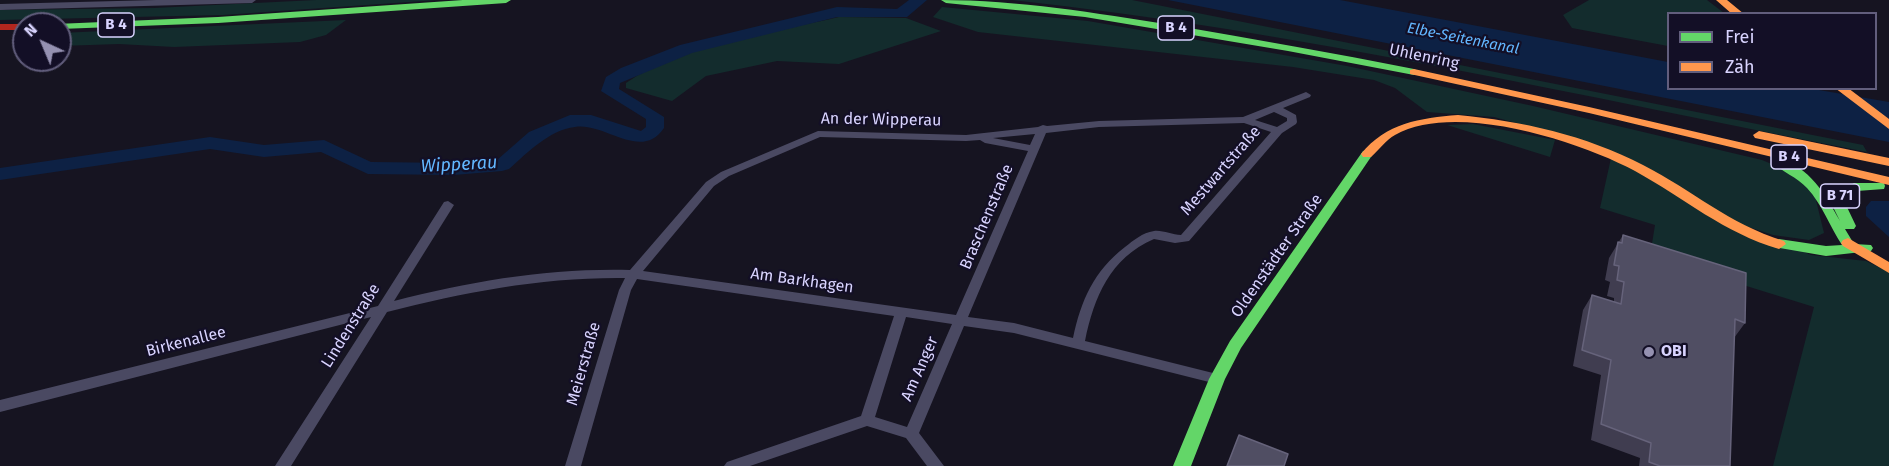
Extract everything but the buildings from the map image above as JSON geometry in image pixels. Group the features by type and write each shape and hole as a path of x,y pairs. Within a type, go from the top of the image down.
{"main road":[{"name":"B 4","path":"72,26 218,20 506,0"},
{"name":"Uhlenring","path":"946,0 1083,14 1235,38 1404,69 1889,181"},
{"path":"1720,0 1736,12"},
{"path":"1404,69 1885,160"},
{"path":"1843,90 1889,125"},
{"name":"Oldenstädter Straße","path":"1182,466 1217,379 1235,345 1372,147 1386,133 1404,124 1448,117 1507,125 1590,147 1654,176 1733,228 1774,244 1814,249 1858,245"},
{"path":"1689,133 1768,159 1803,176 1821,194 1833,222 1858,245 1889,268"},
{"name":"B 71","path":"1889,187 1854,187 1840,196 1839,205 1858,245 1889,261"}],"street":[{"path":"0,7 252,0"},
{"name":"An der Wipperau","path":"966,138 1043,128 1142,122 1245,120 1306,95"},
{"name":"Mestwartstraße","path":"1078,344 1087,303 1095,283 1109,264 1145,237 1156,234 1174,241 1185,238 1278,131 1292,122 1292,117 1275,108"},
{"name":"Mestwartstraße","path":"1245,120 1278,131"},
{"name":"Braschenstraße","path":"962,320 1043,128"},
{"name":"An der Wipperau","path":"633,274 716,179 806,138 830,133 966,138 1034,149"},
{"name":"Lindenstraße","path":"283,466 448,205"},
{"name":"Am Barkhagen","path":"380,310 498,281 573,274 633,274 1014,328 1217,379"},
{"name":"Meierstraße","path":"573,466 625,290 633,274"},
{"name":"Birkenallee","path":"0,406 380,310"},
{"name":"Am Anger","path":"867,420 902,311"},
{"name":"Am Anger","path":"911,434 962,320"},
{"path":"732,466 867,420 911,434 936,466"}],"green space":[{"path":"316,0 438,0 223,15 72,18 72,12 12,12 12,20 0,20 0,10 154,8"},
{"path":"1012,0 1132,0 1863,145 1867,152 1334,47 1120,13"},
{"path":"1589,0 1707,0 1723,12 1667,12 1667,46 1572,28 1563,15"},
{"path":"942,7 1088,21 1347,66 1533,106 1762,160 1793,173 1814,192 1824,233 1809,240 1773,235 1727,220 1658,173 1546,131 1494,117 1427,112 1395,88 1374,80 1293,67 978,32 933,17"},
{"path":"839,17 906,18 941,31 839,64 777,61 706,76 672,101 626,88 626,83 649,69 701,49 757,34"},
{"path":"346,20 326,35 300,42 174,47 119,44 72,46 72,32"},
{"path":"1473,124 1555,140 1550,157 1447,125"},
{"path":"1611,158 1628,165 1688,203 1811,255 1866,261 1889,272 1889,466 1773,466 1814,307 1650,256 1655,225 1600,208"}],"water":[{"name":"Elbe-Seitenkanal","path":"1168,0 1340,0 1667,62 1667,90 1819,90 1889,102 1889,142"},
{"path":"1871,201 1889,201 1889,237 1866,216 1866,207"}],"waterway":[{"name":"Wipperau","path":"0,174 210,143 264,151 324,146 368,168 454,169 502,165 536,136 570,121 591,121 637,137 647,136 655,128 655,117 610,91 612,81 627,72 686,49 837,12 901,14 919,0"}],"traffic: fast":[{"path":"72,26 218,20 506,0"},
{"path":"946,0 1085,14 1414,72"},
{"path":"1182,466 1217,379 1235,345 1367,154"},
{"path":"1778,162 1794,170 1814,188 1848,243"},
{"path":"1849,226 1839,205 1840,196 1854,187 1879,186"},
{"path":"1779,244 1826,251 1866,248"}],"traffic: slow":[{"path":"1721,0 1736,12"},
{"path":"1414,72 1589,110 1889,181"},
{"path":"1843,90 1889,125"},
{"path":"1367,154 1390,133 1421,122 1458,119 1498,122 1539,130 1612,155 1639,168 1722,220 1779,244"},
{"path":"1759,135 1889,162"},
{"path":"1848,243 1889,268"}],"traffic: jam":[{"path":"0,27 12,27"}],"place":[{"name":"OBI","path":"1649,352"}]}
